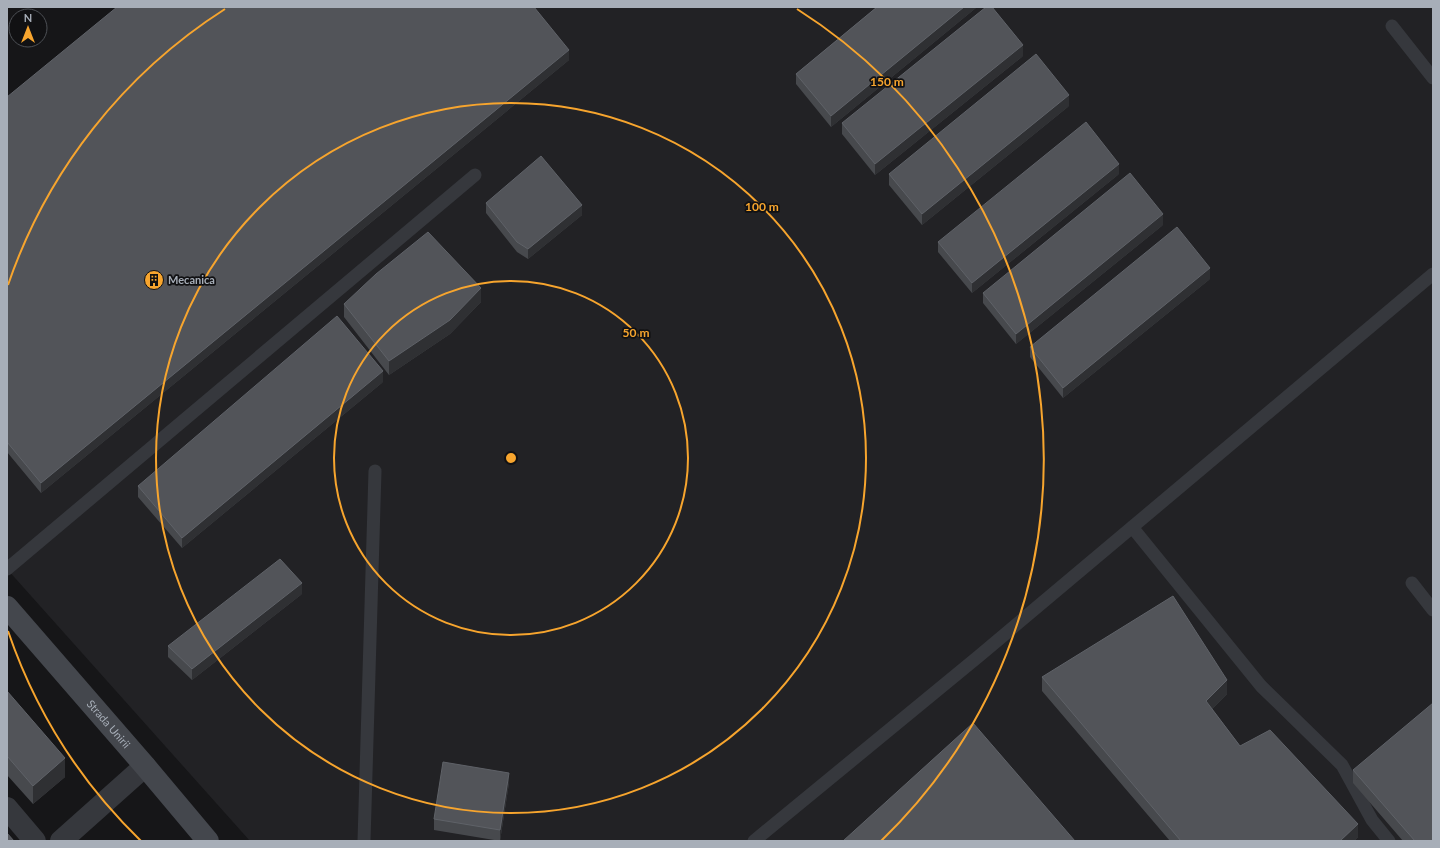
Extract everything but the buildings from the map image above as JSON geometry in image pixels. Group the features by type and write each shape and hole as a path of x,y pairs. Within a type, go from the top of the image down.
{"main road":[{"name":"Strada Unirii","path":"7,608 145,766 208,841"}],"street":[{"path":"61,841 145,766"},
{"path":"7,808 35,841"}],"lane":[{"path":"1392,26 1433,78"},
{"path":"7,569 475,175"},
{"path":"754,841 979,656 1433,274"},
{"path":"364,841 375,471"},
{"path":"1132,527 1261,686 1342,765 1372,820 1389,841"},
{"path":"1412,583 1433,610"}],"shaded area":[{"path":"129,7 1433,7 1433,841 250,841 7,569 7,99"}],"place":[{"name":"Mecanica","path":"154,280"}]}
